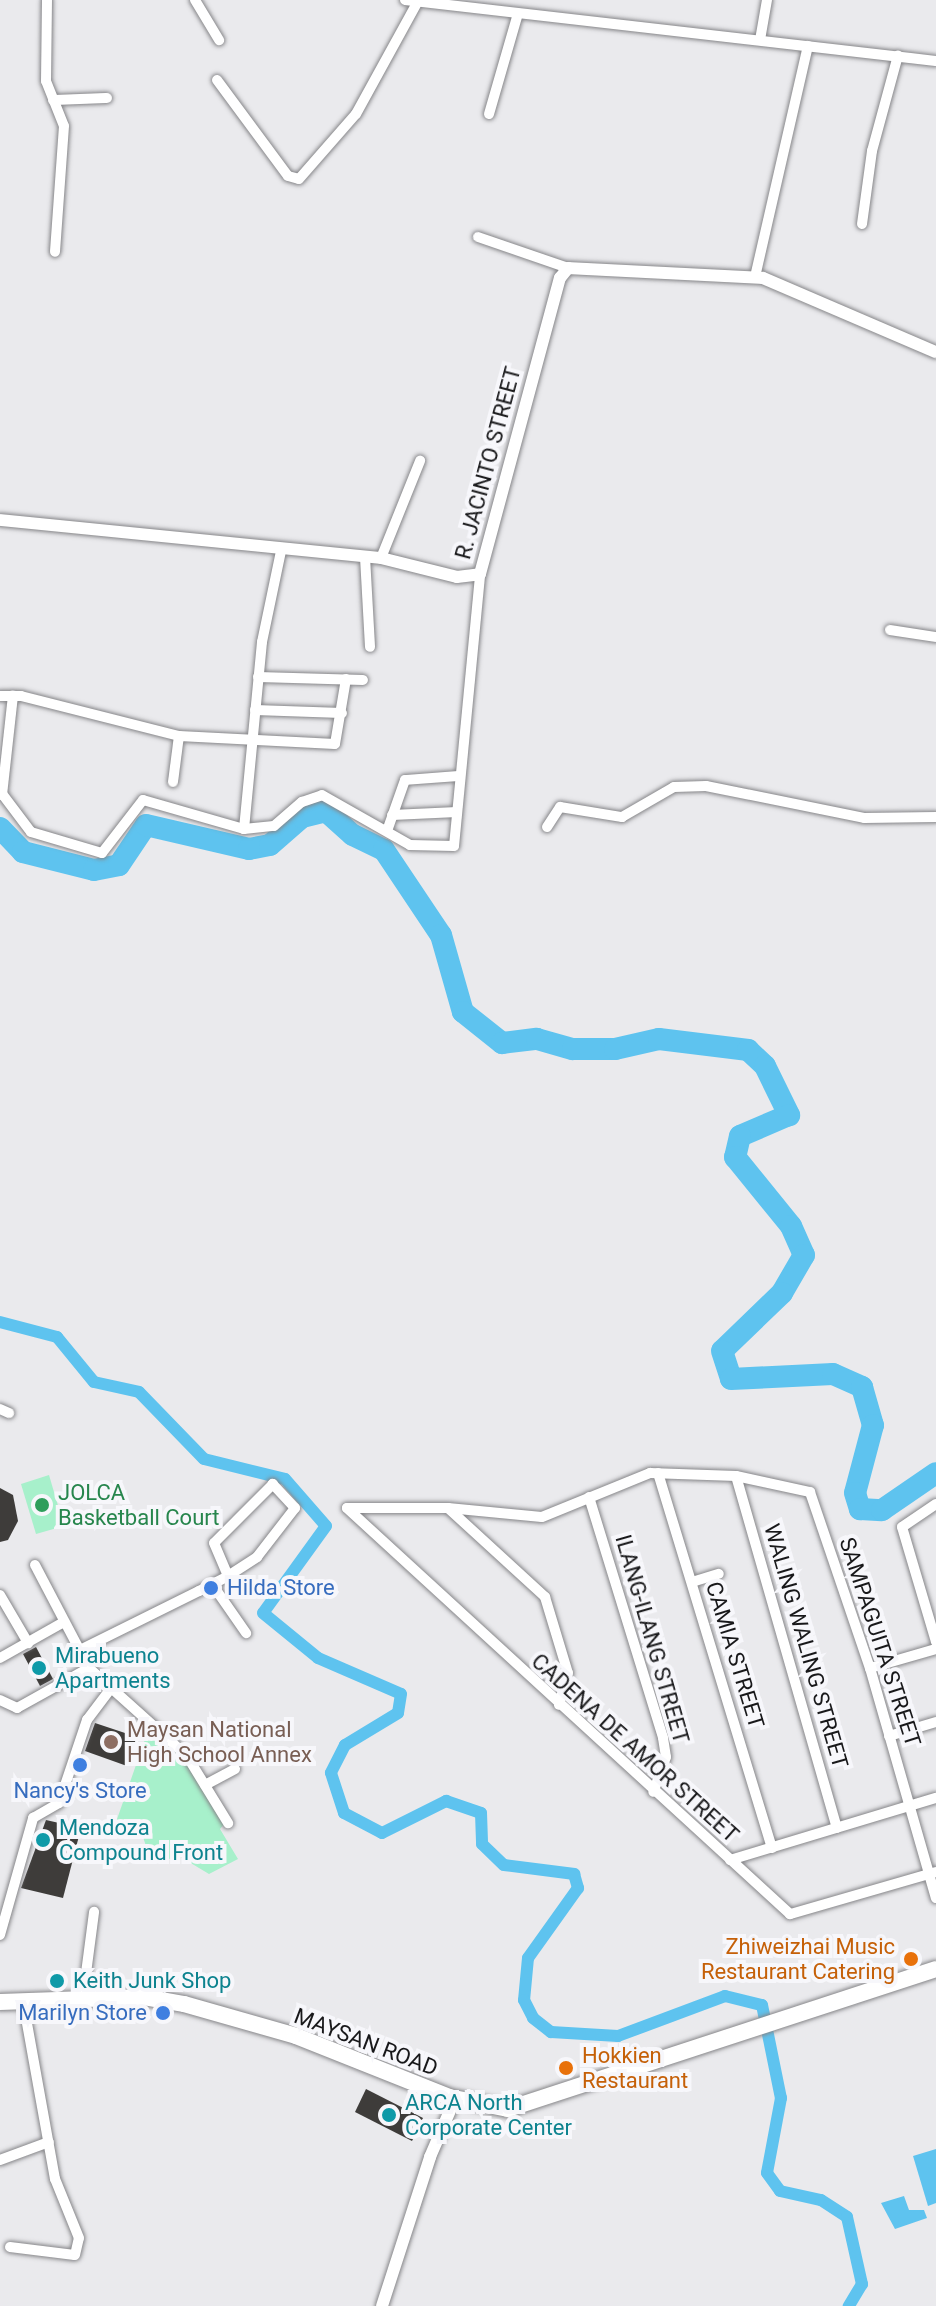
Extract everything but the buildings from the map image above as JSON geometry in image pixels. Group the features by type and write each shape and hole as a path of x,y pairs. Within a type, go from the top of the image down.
{"main road":[{"name":"MAYSAN ROAD","path":"0,2002 84,1994 184,2004 296,2036 454,2102 508,2109 936,1969"}],"street":[{"path":"47,0 46,81 64,126 55,252"},
{"path":"195,0 219,40"},
{"path":"405,0 517,17 760,40 936,61"},
{"path":"760,40 767,0"},
{"path":"217,80 288,176 299,179 356,114 417,3"},
{"path":"489,114 517,17"},
{"path":"755,277 808,46"},
{"path":"862,224 872,151 898,55"},
{"path":"53,100 107,98"},
{"path":"478,237 568,268 755,277 936,352"},
{"name":"R. JACINTO STREET","path":"0,520 281,551 381,558 439,575 480,574 560,278 568,268"},
{"path":"381,558 420,461"},
{"path":"244,829 258,677 281,551"},
{"path":"365,557 370,647"},
{"path":"13,696 1,793 31,832 102,853 143,800 244,829 274,826 302,802 322,795 420,849 454,846 480,574"},
{"path":"890,630 936,637"},
{"path":"258,677 363,680"},
{"path":"0,696 13,696 179,736 335,744 346,679"},
{"path":"255,710 342,713"},
{"path":"173,782 179,736"},
{"path":"387,831 405,780 460,776"},
{"path":"547,827 560,807 622,817 674,787 706,786 864,818 936,817"},
{"path":"392,815 457,812"},
{"path":"448,1508 542,1517 658,1473 736,1476"},
{"name":"CAMIA STREET","path":"658,1473 772,1848"},
{"name":"SAMPAGUITA STREET","path":"736,1476 810,1492 870,1668 909,1806 932,1873 936,1898"},
{"name":"WALING WALING STREET","path":"736,1476 837,1828"},
{"path":"78,1651 228,1576 257,1557 295,1508 273,1484 214,1543 228,1576"},
{"name":"ILANG-ILANG STREET","path":"589,1497 663,1738 666,1757 653,1792"},
{"path":"936,1504 902,1527 936,1642"},
{"name":"CADENA DE AMOR STREET","path":"448,1508 351,1505 347,1514 790,1914 932,1873"},
{"path":"448,1508 545,1597 568,1673 559,1705"},
{"path":"35,1565 89,1668 187,1756 228,1823"},
{"path":"692,1582 719,1574"},
{"path":"212,1584 246,1633"},
{"path":"0,1595 28,1643"},
{"path":"0,1658 64,1622"},
{"path":"870,1668 936,1649"},
{"path":"0,1700 17,1708 89,1668"},
{"path":"0,1935 33,1818 59,1803 87,1720 110,1690"},
{"path":"889,1736 936,1722"},
{"path":"205,1785 235,1769"},
{"path":"730,1860 936,1798"},
{"path":"84,1994 94,1912"},
{"path":"10,2247 77,2253 78,2229 55,2179 23,2001"},
{"path":"382,2306 454,2102"},
{"path":"0,2160 49,2142"}],"green space":[{"name":"JOLCA Basketball Court","path":"49,1475 64,1526 36,1534 21,1484"},
{"path":"149,1728 184,1757 225,1823 220,1829 238,1859 209,1874 179,1856 152,1864 141,1831 116,1822"}],"water":[{"path":"936,2149 936,2203 928,2206 913,2156"},
{"path":"904,2196 909,2210 924,2210 927,2218 895,2229 881,2203"}],"waterway":[{"path":"0,828 23,852 94,870 119,865 146,825 249,849 270,845 302,817 326,811 353,835 384,850 441,935 463,1012 502,1043 537,1039 573,1049 615,1049 659,1039 748,1050 765,1066 789,1115 740,1136 735,1157 791,1226 804,1255 782,1293 722,1351 731,1379 833,1374 862,1387 873,1425 855,1493 860,1509 882,1510 936,1473"},
{"path":"0,1322 57,1337 94,1382 139,1392 204,1459 285,1479 326,1526 263,1613 318,1658 401,1694 398,1713 345,1745 331,1773 344,1813 382,1833 446,1801 481,1813 482,1844 504,1865 574,1874 578,1888 528,1958 524,2000 533,2018 551,2032 618,2036 725,1996 762,2005 781,2098 767,2173 780,2191 821,2200 847,2217 862,2284 849,2306"}],"place":[{"name":"JOLCA Basketball Court","path":"42,1505"},
{"name":"Hilda Store","path":"211,1588"},
{"name":"Mirabueno Apartments","path":"39,1668"},
{"name":"Maysan National High School Annex","path":"111,1742"},
{"name":"Nancy's Store","path":"80,1765"},
{"name":"Mendoza Compound Front","path":"43,1840"},
{"name":"Zhiweizhai Music Restaurant Catering","path":"911,1959"},
{"name":"Keith Junk Shop","path":"57,1981"},
{"name":"Marilyn Store","path":"163,2013"},
{"name":"Hokkien Restaurant","path":"566,2068"},
{"name":"ARCA North Corporate Center","path":"389,2115"}]}
